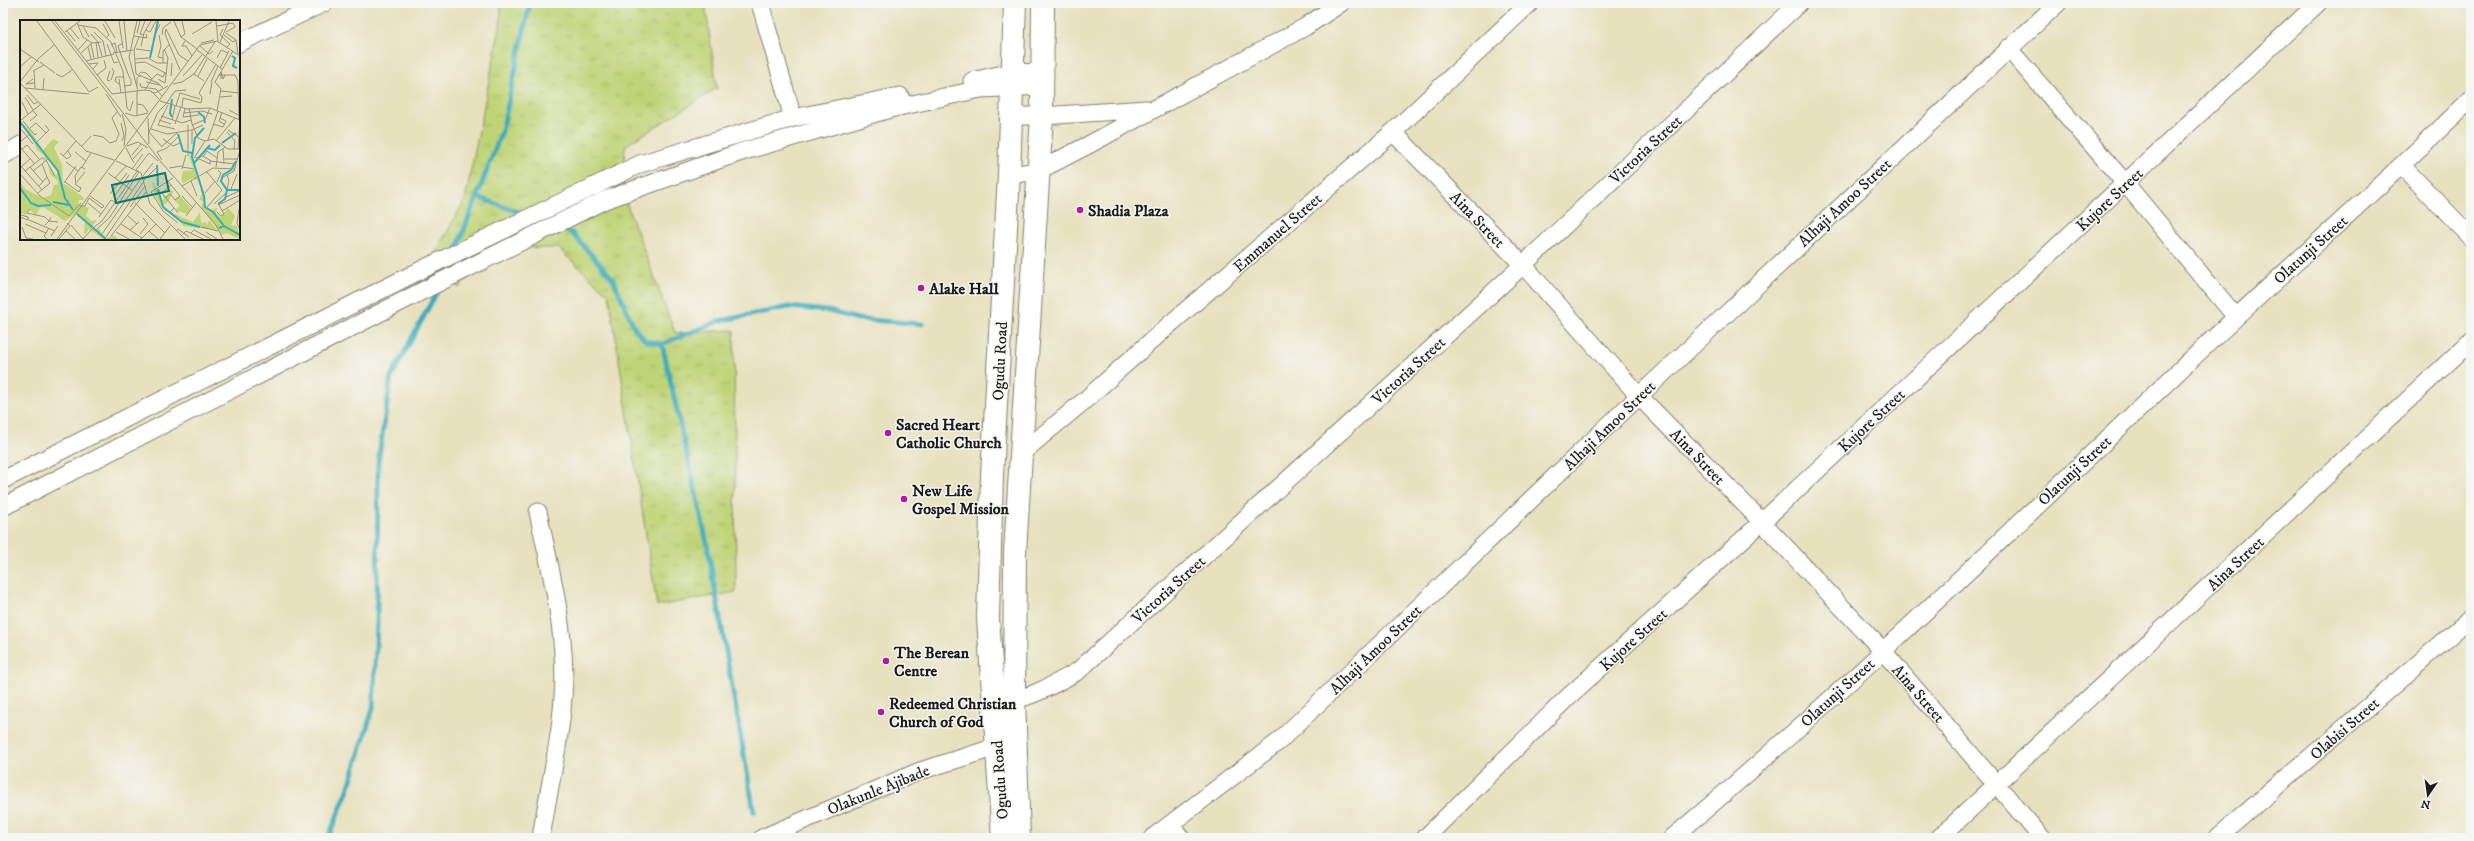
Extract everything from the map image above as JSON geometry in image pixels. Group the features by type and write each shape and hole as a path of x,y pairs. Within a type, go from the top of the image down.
{"main road":[{"name":"Ogudu Road","path":"1015,3 1009,175 992,476 988,618 1004,702 1020,838"},
{"name":"Ogudu Road","path":"1003,838 996,747 1004,702 1042,116 1043,3"}],"street":[{"path":"240,43 324,3"},
{"path":"760,3 793,118"},
{"path":"1009,175 1038,170 1305,27 1340,3"},
{"name":"Emmanuel Street","path":"1019,455 1084,401 1175,320 1393,132 1530,3"},
{"name":"Victoria Street","path":"1004,702 1048,689 1078,671 1523,265 1799,3"},
{"name":"Alhaji Amoo Street","path":"1152,838 1176,832 1278,742 1639,396 2008,48 2058,3"},
{"name":"Kujore Street","path":"1425,838 1570,696 1762,522 2126,184 2318,3"},
{"path":"2008,48 2126,184 2236,317"},
{"path":"3,507 430,287 605,200 741,152 890,110 980,89 1012,79"},
{"path":"3,480 421,270 640,164 793,118 1012,79 1042,79"},
{"name":"Olatunji Street","path":"1672,838 1883,651 2236,317 2402,166 2471,99"},
{"path":"1011,116 1042,116 1153,109"},
{"name":"Aina Street","path":"1393,132 1523,265 1639,396 1762,522 1883,651 2042,838"},
{"path":"3,156 20,146"},
{"path":"2402,166 2471,237"},
{"name":"Aina Street","path":"1939,838 1998,785 2471,341"},
{"path":"538,512 557,597 564,654 562,698 556,756 541,838"},
{"name":"Olabisi Street","path":"2216,838 2471,618"},
{"name":"Olakunle Ajibade","path":"762,838 920,771 996,747"}],"green space":[{"path":"501,3 705,3 717,88 625,146 623,194 675,333 734,330 736,592 657,606 609,295 558,248 494,248 459,288 430,262 465,200 500,27"}],"waterway":[{"path":"457,248 502,131 530,3"},
{"path":"477,197 527,215"},
{"path":"558,227 572,233 613,279 635,329 646,341 662,344 719,321 789,307 828,311 858,319 922,324"},
{"path":"328,838 348,790 373,708 377,624 378,462 391,377 439,288"},
{"path":"662,344 707,543 754,812"}],"place":[{"name":"Shadia Plaza","path":"1080,210"},
{"name":"Alake Hall","path":"921,288"},
{"name":"Sacred Heart Catholic Church","path":"888,433"},
{"name":"New Life Gospel Mission","path":"904,499"},
{"name":"The Berean Centre","path":"886,661"},
{"name":"Redeemed Christian Church of God","path":"881,712"}]}
